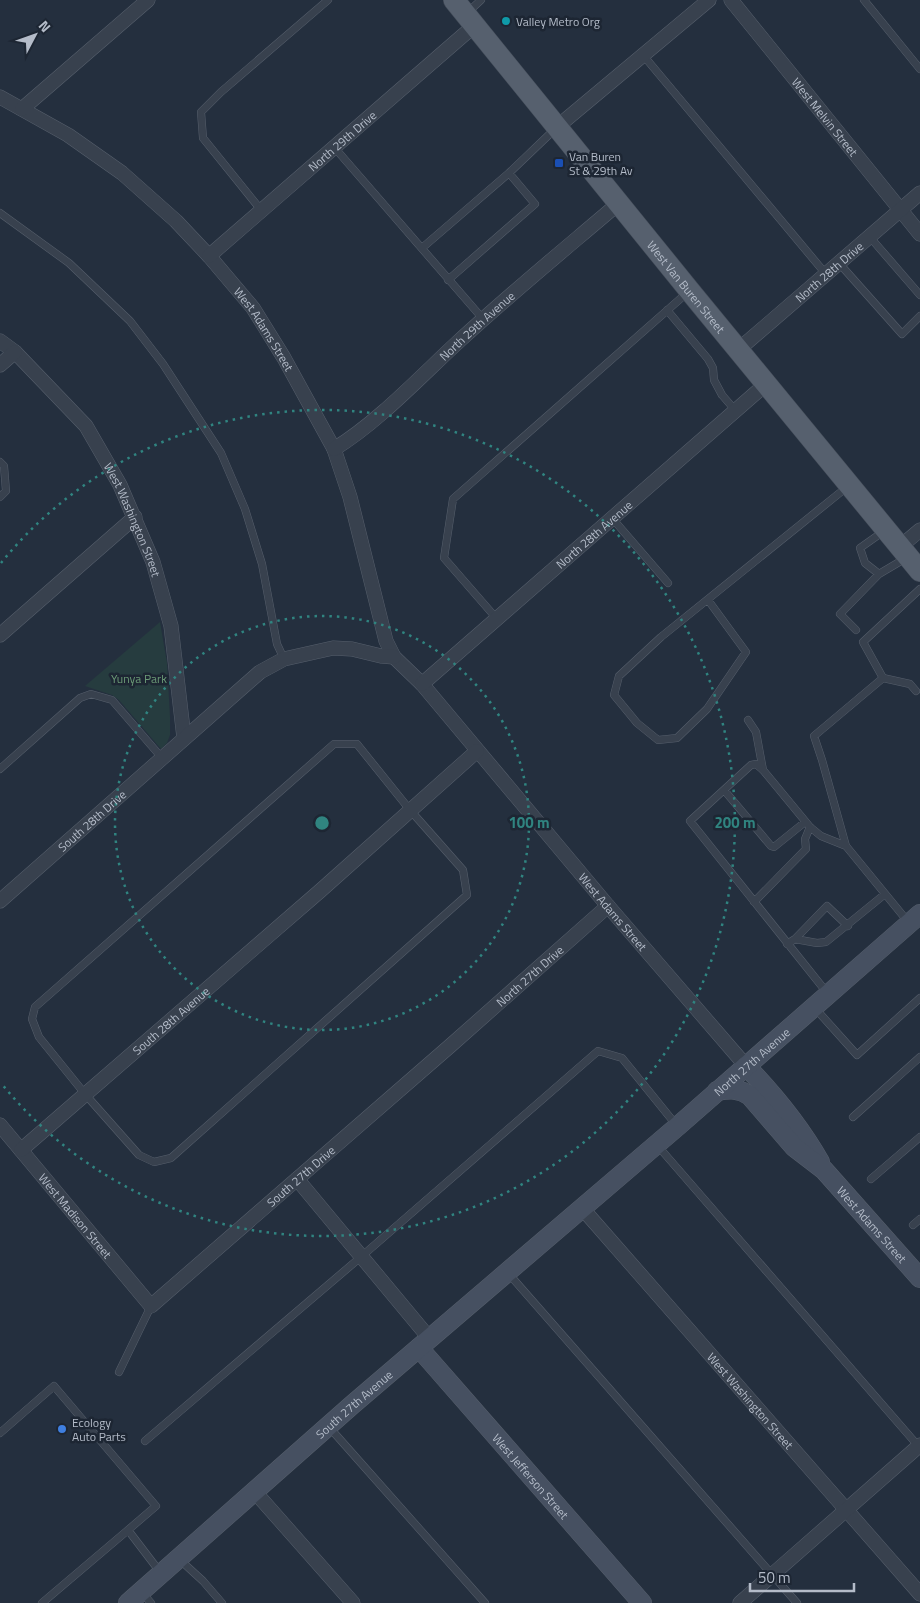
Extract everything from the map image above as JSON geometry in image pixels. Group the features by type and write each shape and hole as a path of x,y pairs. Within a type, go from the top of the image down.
{"main road":[{"name":"West Van Buren Street","path":"465,13 689,290 910,558"},
{"name":"North 27th Avenue","path":"582,1208 915,918"},
{"name":"West Adams Street","path":"746,1066 763,1083 806,1138 824,1170"},
{"name":"West Adams Street","path":"717,1092 729,1089 743,1091 750,1096 794,1147 824,1170 920,1278"},
{"name":"South 27th Avenue","path":"140,1599 161,1574 328,1426 582,1208"},
{"name":"West Jefferson Street","path":"424,1343 642,1603"}],"street":[{"path":"22,109 148,0"},
{"path":"557,127 709,0"},
{"name":"West Melvin Street","path":"731,0 920,234"},
{"name":"North 29th Drive","path":"209,256 334,147 465,13"},
{"name":"West Adams Street","path":"0,97 68,136 122,174 176,221 254,308 289,366 334,449 350,497 386,642 394,657 422,684 608,906 746,1066"},
{"name":"North 28th Drive","path":"738,350 920,193"},
{"name":"North 29th Avenue","path":"334,449 378,416 483,319 619,203"},
{"name":"West Washington Street","path":"0,341 15,352 86,426 120,485 135,517 153,562 172,630 184,738"},
{"path":"0,366 15,352"},
{"name":"North 28th Avenue","path":"422,684 766,384"},
{"path":"0,635 135,517"},
{"path":"910,558 920,530"},
{"path":"184,738 260,672 284,659 333,648 352,649 394,657"},
{"name":"South 28th Drive","path":"0,901 184,738"},
{"path":"410,810 477,751"},
{"name":"South 28th Avenue","path":"21,1150 320,891 410,810"},
{"name":"North 27th Drive","path":"450,1046 608,906"},
{"name":"South 27th Drive","path":"151,1306 450,1046"},
{"name":"West Madison Street","path":"0,1126 151,1306"},
{"name":"West Jefferson Street","path":"297,1179 362,1256 424,1343"},
{"name":"West Washington Street","path":"582,1208 920,1594"},
{"path":"740,1603 919,1446"},
{"path":"255,1492 353,1603"}],"lane":[{"path":"262,210 203,138 201,112 221,92 328,0"},
{"path":"465,13 481,0"},
{"path":"864,0 920,69"},
{"path":"643,55 825,273"},
{"path":"422,248 509,173 557,127"},
{"path":"334,147 483,319"},
{"path":"448,280 535,204 509,173"},
{"path":"0,213 69,263 130,321 163,364 221,452 244,509 262,564 277,644 284,659"},
{"path":"869,236 920,296"},
{"path":"838,262 902,334 920,316"},
{"path":"498,619 444,558 453,499 689,290"},
{"path":"667,310 708,359 713,368 714,380 722,395 736,410"},
{"path":"0,462 4,466 6,491 0,497"},
{"path":"708,600 746,652 707,709 677,738 658,740 637,723 614,694 619,676 661,637 850,485"},
{"path":"612,518 668,583"},
{"path":"879,574 866,563 860,548 886,530"},
{"path":"856,630 840,614 879,574 910,558"},
{"path":"916,691 910,684 883,678 863,642 920,589"},
{"path":"883,678 814,736 846,846 884,894 915,918"},
{"path":"0,769 80,698 91,694 112,700 162,758"},
{"path":"748,720 756,732 763,770"},
{"path":"334,744 357,744 410,810 463,870 467,895 171,1158 154,1162 139,1155 85,1094 39,1037 32,1019 35,1007 321,754 334,744"},
{"path":"828,994 690,821 751,765 756,764 807,824 821,836 846,846"},
{"path":"724,790 771,846 774,847 807,824"},
{"path":"754,902 806,849 807,824"},
{"path":"795,939 817,943 826,942 848,926 884,894"},
{"path":"787,944 795,939 827,906 848,926"},
{"path":"814,1006 857,1054 920,998"},
{"path":"145,1441 598,1051 622,1058 678,1126"},
{"path":"853,1118 920,1057"},
{"path":"871,1179 920,1137"},
{"path":"657,1144 919,1446"},
{"path":"913,1225 920,1220"},
{"path":"508,1272 797,1603"},
{"path":"119,1372 151,1306"},
{"path":"0,1433 54,1386 156,1506 42,1603"},
{"path":"328,1426 485,1603"},
{"path":"128,1530 161,1574"},
{"path":"179,1558 222,1603"}],"green space":[{"name":"Yunya Park","path":"160,622 167,663 170,717 170,735 167,743 161,749 119,700 112,695 85,686"}],"place":[{"name":"Valley Metro Org","path":"506,21"},
{"name":"Van Buren St & 29th Av","path":"559,163"},
{"name":"Ecology Auto Parts","path":"62,1429"}]}
